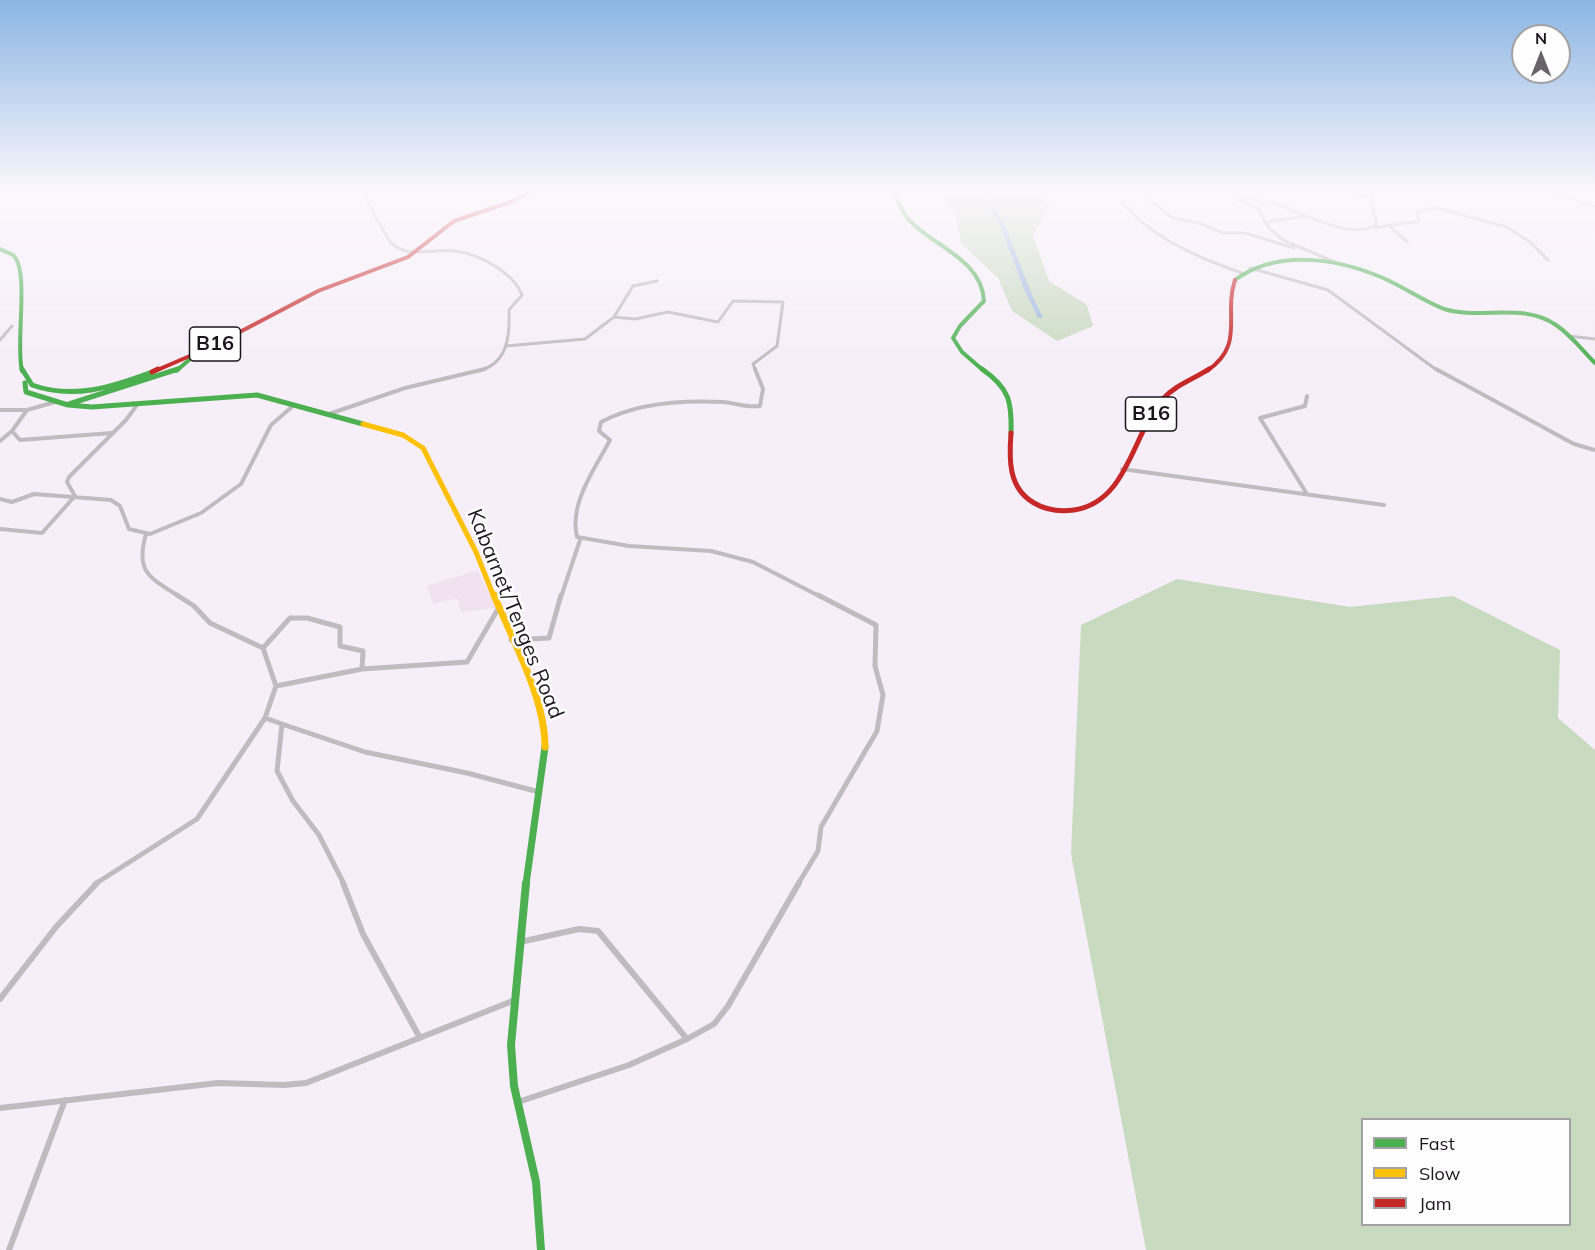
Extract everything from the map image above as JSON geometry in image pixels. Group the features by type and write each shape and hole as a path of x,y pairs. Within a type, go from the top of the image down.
{"main road":[{"path":"4,250 19,260 12,335"},
{"name":"B16","path":"14,373 25,383 48,391 67,392 110,387 156,373 291,303 417,250"},
{"name":"B16","path":"944,250 969,267 983,283 985,297 982,304 959,326 953,338 961,351 995,375 1008,394 1013,409 1012,476 1020,492 1043,508 1065,513 1085,511 1103,500 1162,398 1177,386 1218,362 1228,349 1232,329 1229,291 1231,284 1242,273"},
{"path":"1242,273 1250,268 1293,260 1345,265 1393,283 1445,309 1466,314 1534,314 1557,325 1595,363"},
{"path":"68,405 81,398 159,377 186,365 195,354"},
{"name":"Kabarnet/Tenges Road","path":"25,383 26,392 68,405 92,407 249,395 264,396 405,435 420,444 461,520 544,722 545,753 520,942 511,1065 536,1182 542,1250"}],"street":[{"path":"326,415 405,388 479,373 499,361 510,332 509,310 522,295 522,290 513,280 491,264 458,251 412,254 404,250"},
{"path":"1188,250 1209,262 1242,273"},
{"path":"1303,250 1345,265"},
{"path":"1538,250 1548,260"},
{"path":"1250,268 1328,290 1437,370 1574,444 1595,450"},
{"path":"506,346 582,340 614,317 633,286 657,281"},
{"path":"580,540 574,530 578,508 587,484 610,440 599,431 601,422 614,416 679,403 725,402 760,406 763,389 753,364 777,346 783,302 733,301 720,321 716,322 668,312 635,319 614,317"},
{"path":"0,340 13,325"},
{"path":"1569,336 1595,339"},
{"path":"1307,396 1305,406 1260,418 1307,494"},
{"path":"0,410 27,410 55,402"},
{"path":"75,496 67,480 129,417 137,405"},
{"path":"0,499 12,502 34,494 111,500 120,507 129,529 146,534 194,516 223,499 241,484 273,423 294,405"},
{"path":"0,441 12,431 27,410"},
{"path":"12,431 20,440 112,433"},
{"path":"1122,470 1384,505"},
{"path":"0,529 41,533 75,496"},
{"path":"0,999 87,891 110,873 172,837 197,819 265,718 276,686 263,648 210,623 194,606 155,581 141,562 140,555 146,534"},
{"path":"511,640 549,638 580,540"},
{"path":"518,1102 628,1065 687,1040 714,1024 734,998 751,962 818,851 821,827 858,759 877,731 883,695 875,666 876,625 764,565 711,551 580,540"},
{"path":"276,686 311,681 362,669 467,662 498,609"},
{"path":"263,648 290,618 307,618 340,627 340,646 363,651 362,669"},
{"path":"265,718 365,752 467,772 539,792"},
{"path":"282,724 277,771 293,801 319,836 349,894 363,934 420,1038"},
{"path":"520,942 544,940 581,928 598,931 687,1040"},
{"path":"0,1108 218,1083 246,1082 292,1086 313,1081 515,1000"},
{"path":"9,1250 65,1100"}],"shaded area":[{"path":"478,570 496,608 461,612 457,598 433,604 427,586"}],"green space":[{"path":"969,250 1038,250 1049,281 1087,305 1093,326 1057,341 1012,311 998,278"},
{"path":"1177,579 1350,607 1453,596 1560,650 1558,718 1595,750 1595,1250 1146,1250 1071,854 1081,625"}],"waterway":[{"path":"1013,250 1040,317"}],"traffic: fast":[{"path":"3,250 14,256 20,268 22,284 19,358 23,373 32,385 62,393 93,391 152,372"},
{"path":"948,250 978,277 983,289 984,301 960,326 953,338 972,362 1002,385 1008,396 1011,411 1011,433"},
{"path":"1235,280 1249,269 1286,260 1328,262 1348,266 1383,278 1426,301 1453,311 1525,313 1548,320 1567,334 1595,363"},
{"path":"69,404 170,374 184,366 195,355"},
{"path":"25,383 26,392 68,405 92,407 257,395 363,424"},
{"path":"541,1250 536,1182 514,1086 511,1045 528,859 545,747"}],"traffic: slow":[{"path":"363,424 411,438 423,448 476,552 540,708 545,730 545,747"}],"traffic: jam":[{"path":"152,372 213,346 318,291 408,257 417,250"},
{"path":"1011,433 1011,472 1018,489 1032,502 1049,509 1067,511 1086,508 1101,499 1114,486 1125,469 1162,400 1177,387 1213,366 1227,351 1232,334 1231,298 1235,280"}]}
